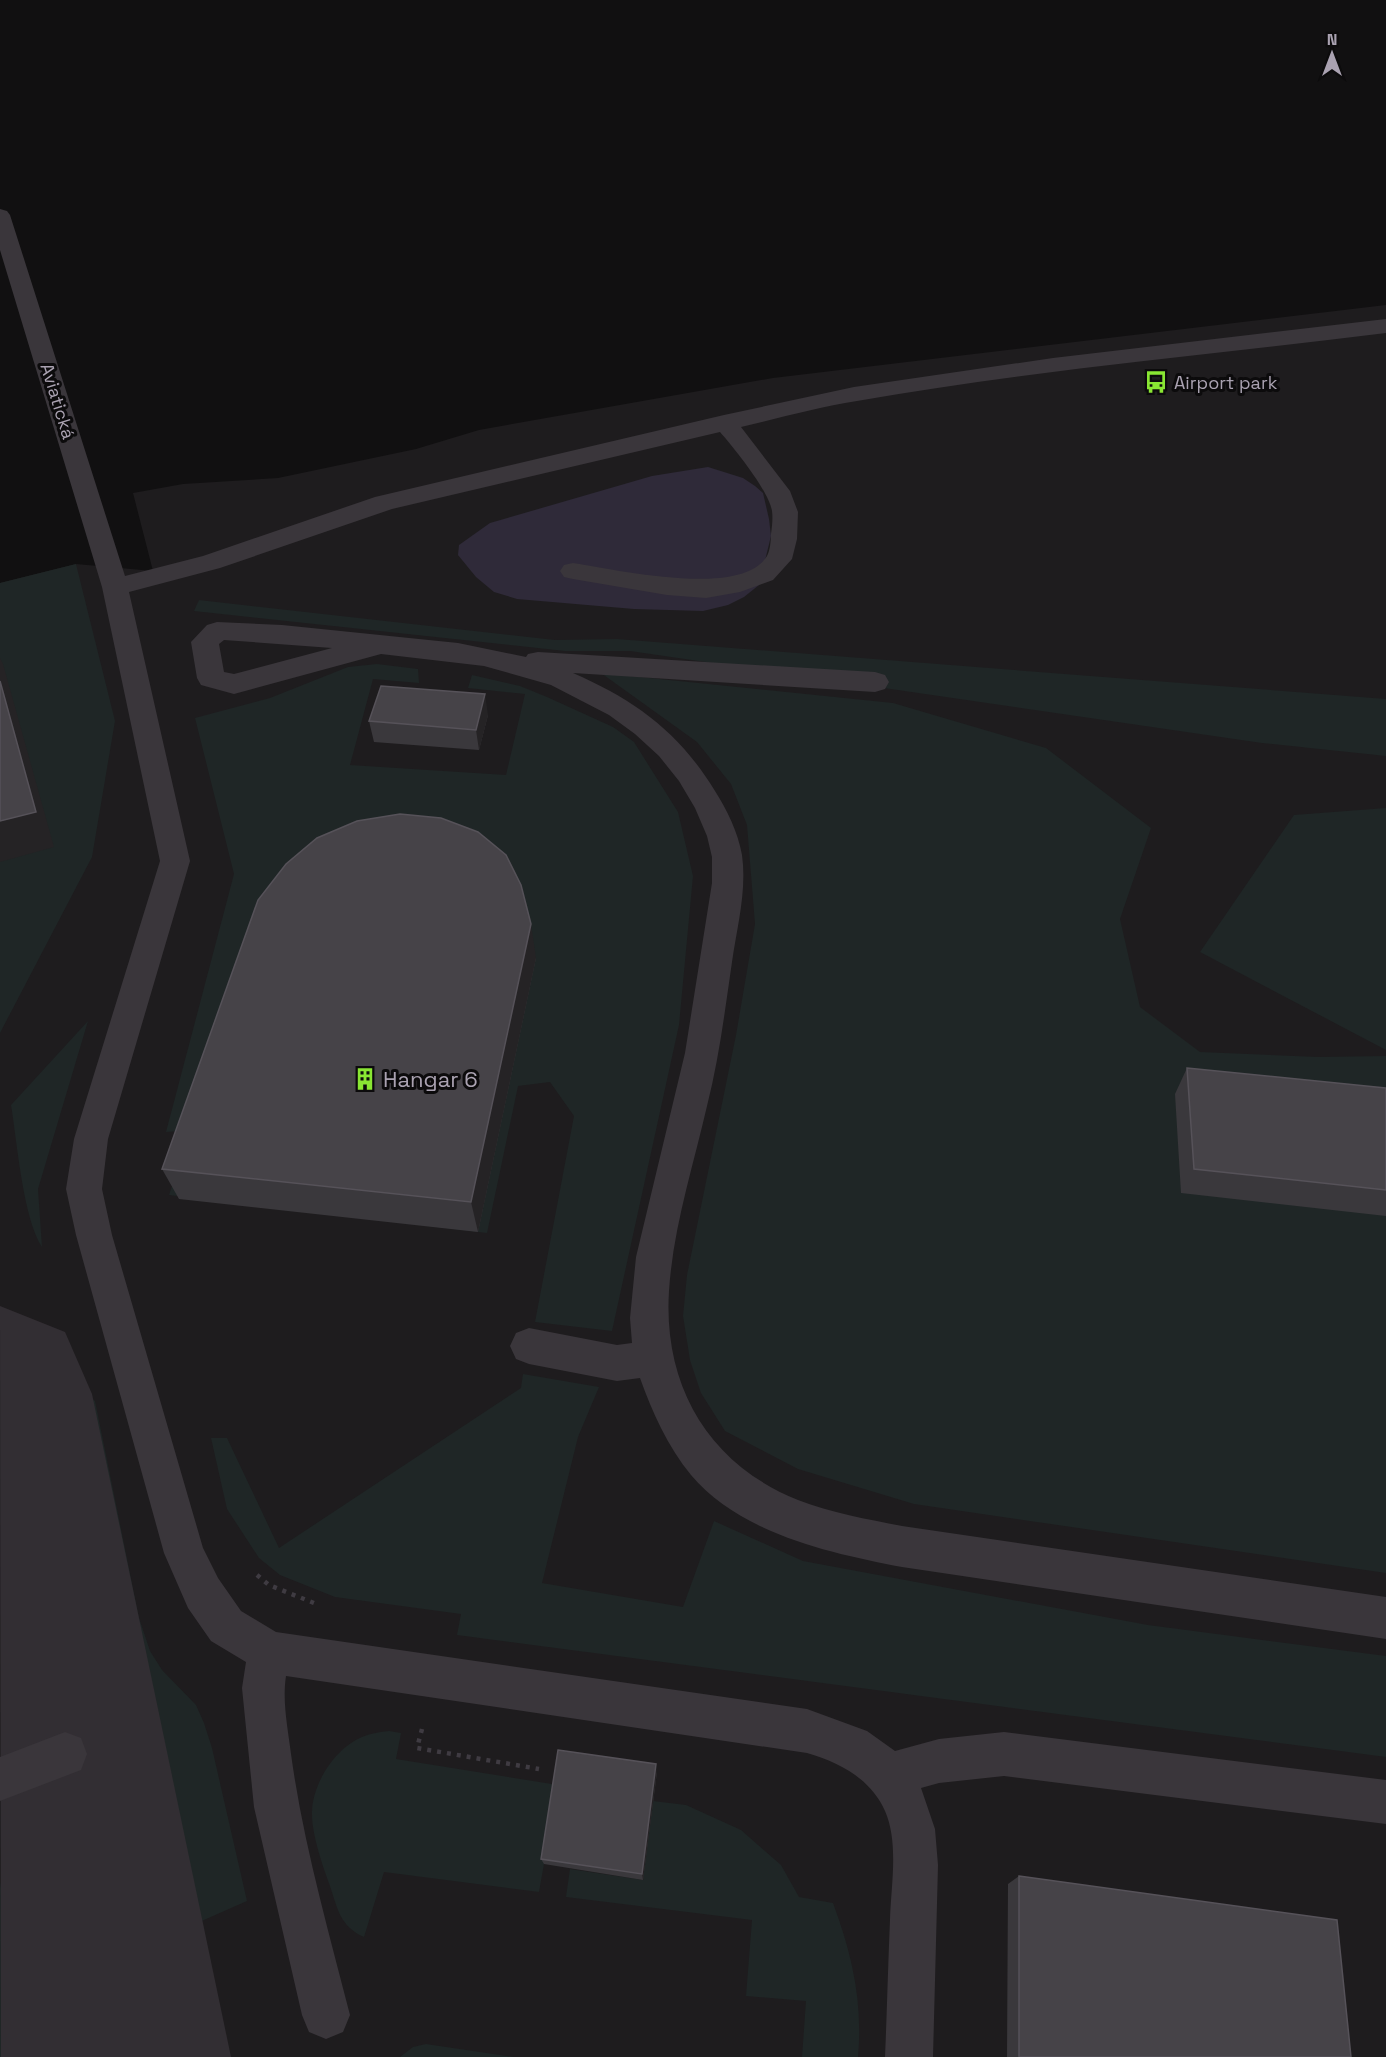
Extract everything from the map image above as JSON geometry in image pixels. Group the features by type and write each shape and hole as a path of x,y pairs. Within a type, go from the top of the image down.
{"lane":[{"name":"Aviatická","path":"0,215 116,587 175,861 91,1139 84,1189 94,1234 184,1553 203,1593 226,1626 269,1652"},
{"path":"116,587 211,562 384,503 724,422 908,384 1386,326"},
{"path":"573,571 667,586 706,589 740,583 764,574 779,559 784,539 785,512 778,491 742,442 724,422"},
{"path":"380,645 234,684 211,678 205,642 217,631 255,631 380,645 495,658 875,682"},
{"path":"495,658 591,692 632,715 669,747 695,779 716,819 727,858 725,903 702,1058 654,1262 648,1302 654,1358 666,1396 687,1439 727,1483 777,1514 840,1534 1215,1597 1386,1618"},
{"path":"529,1346 617,1363 654,1358"},
{"path":"326,2015 276,1807 263,1688 269,1652 433,1678 807,1731 840,1740 867,1755 888,1775 903,1799 913,1829 915,1864 909,2057"},
{"path":"0,1779 64,1754"},
{"path":"888,1775 939,1761 1004,1754 1386,1802"}],"path":[{"path":"254,1571 269,1586 317,1604"},
{"path":"433,1678 417,1748 539,1769"}],"shaded area":[{"path":"1386,305 1386,2057 0,2057 0,583 76,564 153,571 133,493 183,484 278,478 416,449 479,430 773,378"},
{"path":"708,467 743,478 755,486 763,493 769,519 771,536 759,585 744,597 728,605 703,611 634,609 517,599 494,592 476,577 458,555 459,545 490,523 652,476"},
{"path":"76,564 115,721 92,857 0,1033 0,583"},
{"path":"199,600 555,640 617,639 1386,699 1386,756 1262,743 630,651 565,651 194,611"},
{"path":"377,664 418,669 419,683 373,679 350,765 506,775 525,694 468,688 472,675 520,686 613,727 634,742 678,812 693,876 679,1025 612,1331 535,1322 574,1116 550,1082 518,1086 487,1233 169,1195 191,1130 166,1132 234,874 195,718 270,698 348,667"},
{"path":"601,673 893,703 1046,748 1151,828 1120,919 1140,1007 1200,1052 1318,1057 1386,1056 1386,1573 914,1504 798,1469 725,1431 701,1393 690,1360 683,1316 687,1275 736,1035 755,924 747,825 731,784 697,742"},
{"path":"1386,808 1386,1050 1200,952 1294,815"},
{"path":"88,1021 38,1189 42,1247 35,1234 25,1199 11,1105"},
{"path":"523,1374 599,1387 578,1437 542,1583 683,1607 714,1521 803,1561 1148,1625 1386,1656 1386,1757 457,1635 461,1614 335,1597 280,1575 259,1558 227,1509 211,1438 227,1438 279,1548 521,1388"},
{"path":"84,1392 95,1401 139,1618 150,1651 162,1670 196,1705 204,1723 212,1748 247,1901 188,1927 216,2057 198,2057 176,1933 68,1399"},
{"path":"389,1731 401,1733 396,1759 558,1785 539,1892 384,1872 364,1937 350,1928 338,1910 318,1851 312,1823 313,1803 326,1769 343,1750 352,1742 365,1736"},
{"path":"653,1801 686,1805 741,1830 781,1865 799,1897 833,1903 846,1941 855,1979 859,2017 858,2057 802,2057 806,2001 746,1996 752,1920 566,1897 570,1869 643,1880"},
{"path":"0,1882 28,2057 0,2057"},
{"path":"426,2044 514,2057 400,2057 413,2047"}],"building":[{"path":"0,681 36,812 0,821"},
{"path":"381,686 485,694 476,730 369,721"},
{"name":"Hangar 6","path":"400,814 441,818 478,832 506,855 521,885 531,924 471,1202 162,1169 258,900 286,864 317,838 357,821"},
{"path":"1187,1068 1386,1088 1386,1190 1194,1169"},
{"path":"558,1750 656,1764 642,1874 541,1859"},
{"path":"1019,1876 1337,1920 1351,2057 1019,2057"}],"taxiway":[{"path":"0,1394 116,2057"}],"place":[{"name":"Airport park","path":"1156,382"},
{"name":"Hangar 6","path":"365,1079"}]}
